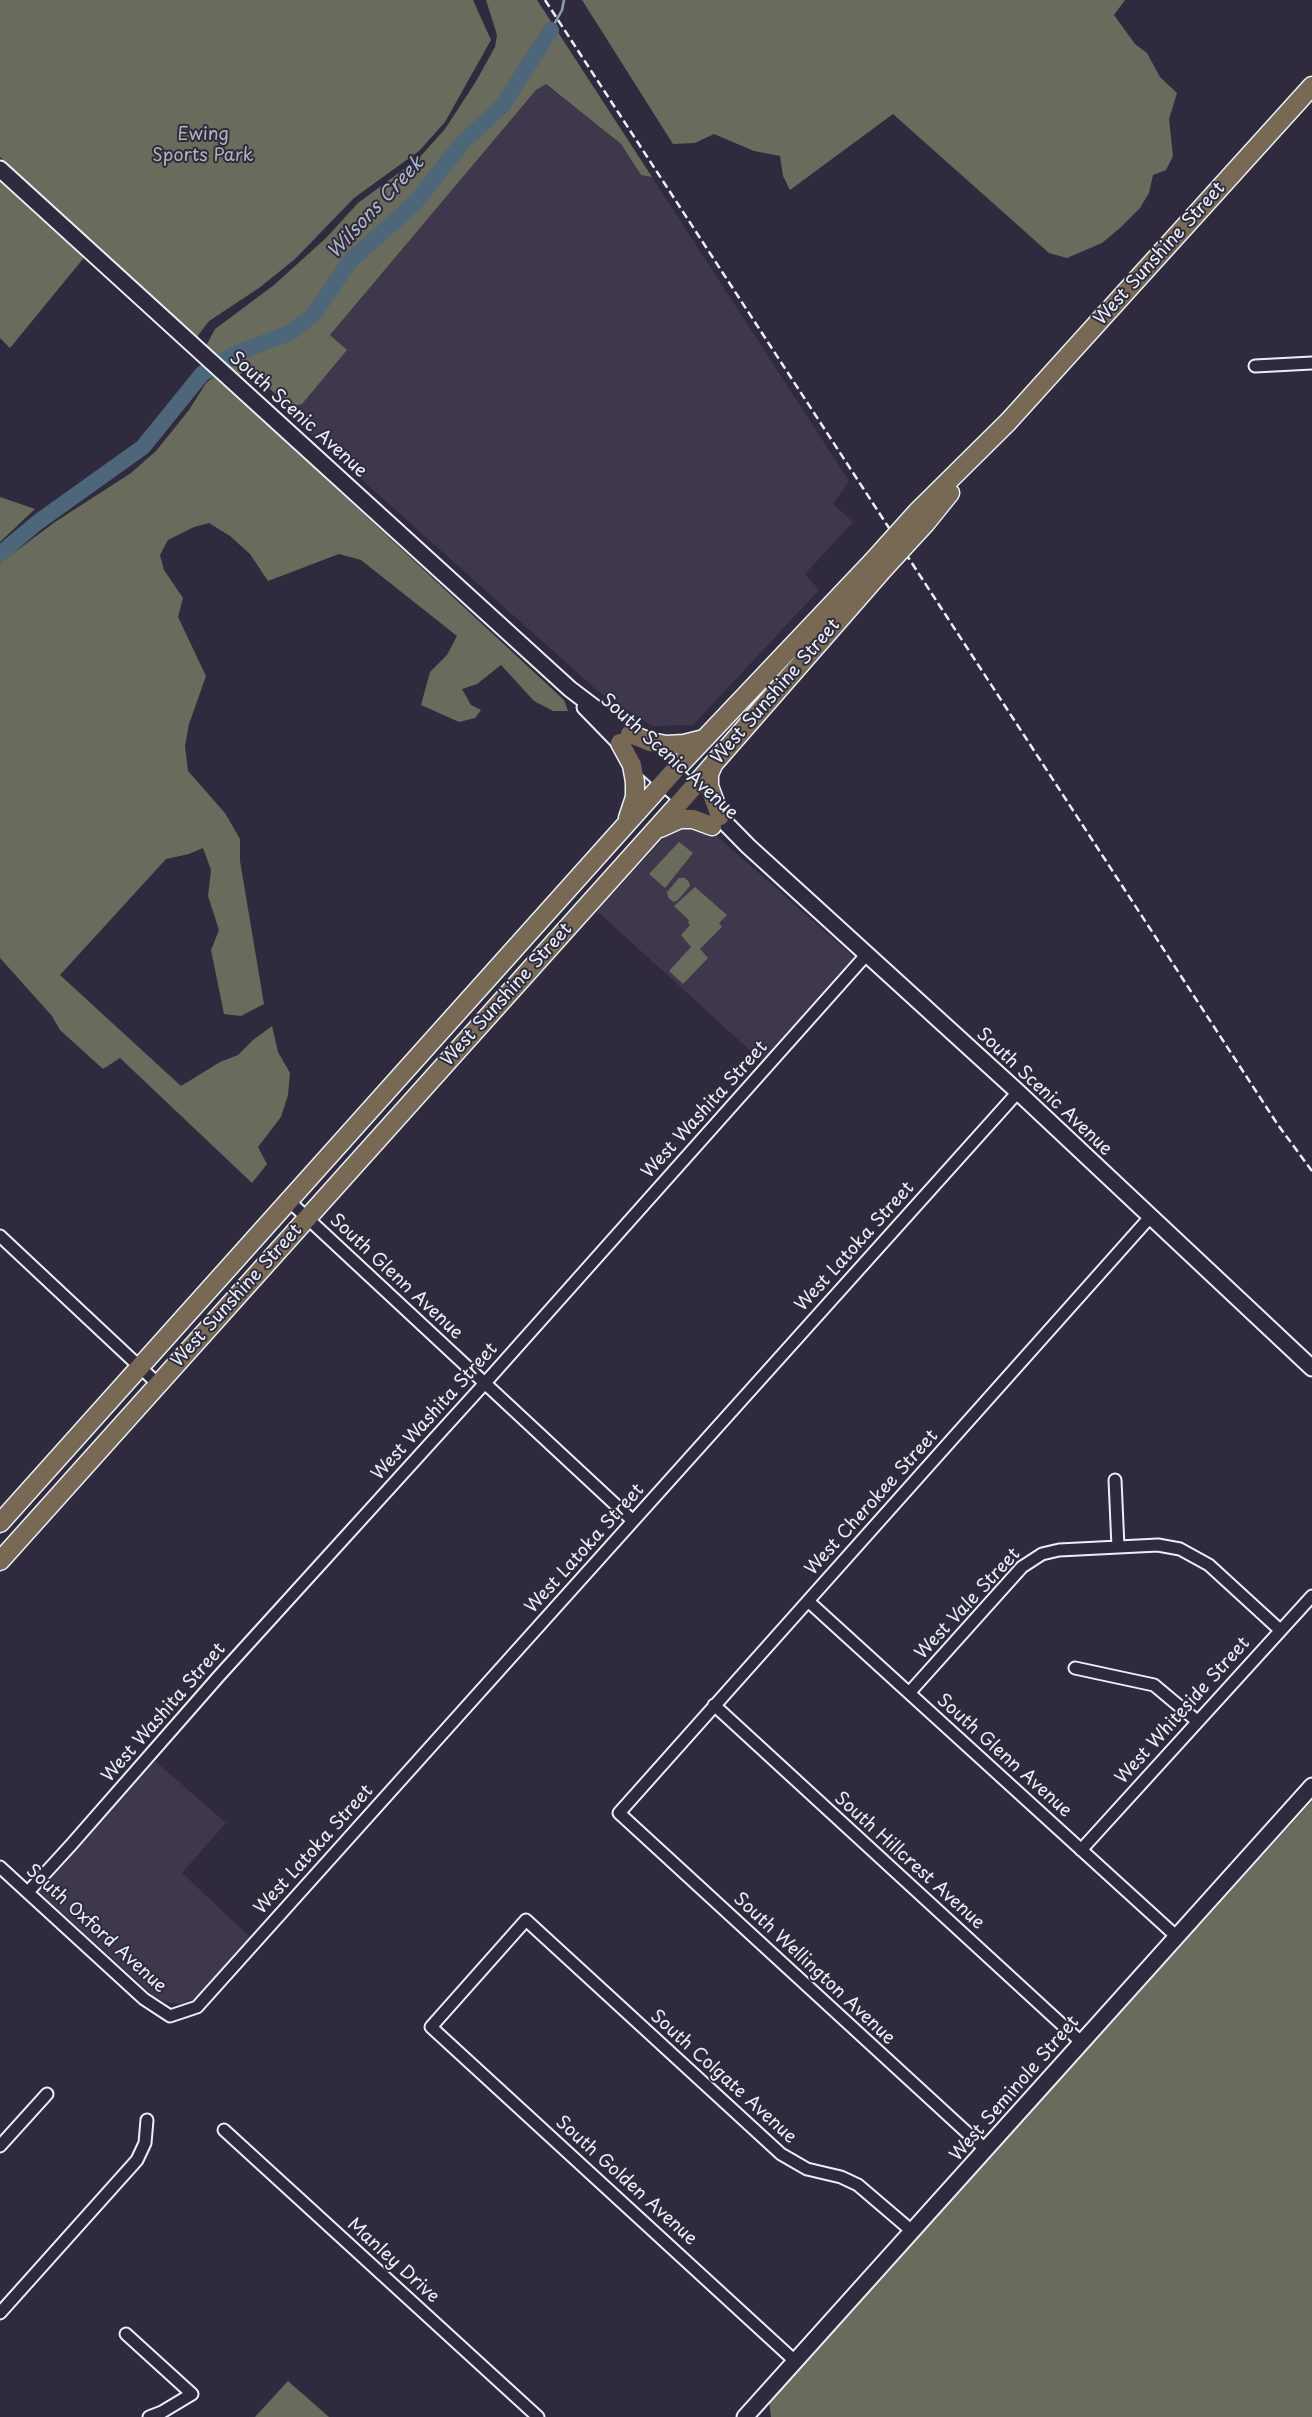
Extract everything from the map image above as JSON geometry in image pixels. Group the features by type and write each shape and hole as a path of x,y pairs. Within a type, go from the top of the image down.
{"main road":[{"name":"West Sunshine Street","path":"0,1561 687,794 876,568 1312,86"},
{"name":"South Scenic Avenue","path":"0,169 570,689 589,712 625,739 716,821 748,846 867,954 1018,1092 1312,1368"},
{"name":"West Sunshine Street","path":"0,1523 668,778 876,568"},
{"path":"622,829 633,804 635,782 625,739 667,745 684,744 706,738"},
{"path":"651,834 680,819 716,821 714,802 708,780 715,761"},
{"name":"West Seminole Street","path":"747,2416 1312,1786"}],"street":[{"path":"1255,366 1312,363"},
{"name":"West Washita Street","path":"28,1892 71,1846 218,1676 485,1383 867,954"},
{"name":"West Latoka Street","path":"170,2016 197,2008 1018,1092"},
{"name":"South Glenn Avenue","path":"289,1201 633,1521"},
{"name":"West Cherokee Street","path":"619,1813 1150,1216"},
{"path":"0,1236 158,1384"},
{"path":"1115,1480 1118,1547"},
{"name":"West Vale Street","path":"909,1693 1028,1562 1042,1554 1059,1550 1165,1546 1195,1556 1280,1630"},
{"name":"West Whiteside Street","path":"1081,1850 1312,1596"},
{"name":"South Glenn Avenue","path":"808,1601 1176,1936"},
{"path":"1075,1668 1154,1685 1197,1721"},
{"name":"South Hillcrest Avenue","path":"714,1706 1081,2042"},
{"name":"South Wellington Avenue","path":"619,1813 986,2150"},
{"name":"South Oxford Avenue","path":"0,1867 144,2000 170,2016"},
{"name":"South Colgate Avenue","path":"431,2027 526,1920 781,2154 800,2166 841,2177 858,2185 913,2232"},
{"name":"South Golden Avenue","path":"431,2027 796,2362"},
{"path":"0,2146 47,2094"},
{"path":"0,2313 137,2160 145,2143 147,2120"},
{"name":"Manley Drive","path":"224,2130 538,2417"},
{"path":"126,2334 192,2394 162,2412 149,2417"}],"shaded area":[{"path":"545,84 621,144 641,175 652,177 849,481 833,504 853,522 805,574 819,590 693,725 652,726 599,692 285,411 302,403 346,350 330,335 536,90"},
{"path":"697,825 717,836 856,959 764,1063 597,911 666,835 682,828"},
{"path":"155,1761 226,1823 182,1873 251,1938 199,1996 182,2004 165,2002 154,1996 39,1892"}],"green space":[{"name":"Ewing Sports Park","path":"0,0 473,0 491,40 445,122 419,151 354,198 295,259 259,288 209,321 197,337 0,157"},
{"path":"486,0 537,0 652,177 641,175 621,144 546,84 536,90 330,335 347,350 302,404 290,407 249,370 238,375 206,346 215,329 274,285 326,238 358,203 419,158 445,129 475,83 495,47 497,35"},
{"path":"582,0 1125,0 1114,15 1135,44 1147,53 1160,77 1177,93 1169,119 1173,156 1166,170 1153,175 1149,193 1140,208 1120,228 1102,243 1067,258 1049,253 893,114 790,190 783,176 780,156 754,151 714,134 695,143 673,144"},
{"path":"0,180 87,254 10,348 0,338"},
{"path":"215,376 564,700 568,711 553,711 534,701 501,665 477,684 462,689 471,705 481,710 475,718 459,722 421,705 430,672 447,655 457,636 361,560 339,554 268,581 250,554 230,536 209,523 194,527 168,540 160,555 164,570 183,598 178,617 206,676 189,724 185,746 188,771 225,813 240,839 240,861 264,1004 241,1016 224,1014 211,950 219,930 208,896 211,870 203,848 189,854 166,859 60,975 181,1086 220,1062 238,1055 253,1040 272,1026 278,1052 290,1073 288,1095 281,1117 258,1147 267,1164 252,1183 120,1058 103,1069 60,1030 52,1016 0,958 0,563 55,522 131,473 156,451 189,410 206,383"},
{"path":"0,497 35,509 0,542"},
{"path":"679,842 693,853 665,888 649,874"},
{"path":"679,878 685,878 690,886 677,901 673,902 668,897 667,892"},
{"path":"695,887 727,915 719,923 722,927 700,949 708,958 683,984 669,971 691,947 681,935 690,925 688,923 689,920 674,906"},
{"path":"1312,1801 1312,2417 771,2417 769,2402"},
{"path":"288,2381 329,2417 255,2417"}],"waterway":[{"path":"551,30 562,10 564,0"},
{"name":"Wilsons Creek","path":"0,554 38,522 143,447 202,374 239,352 290,333 314,314 350,261 415,203 461,144 502,106 551,30"}],"railway":[{"path":"545,0 1278,1125 1312,1171"}]}
